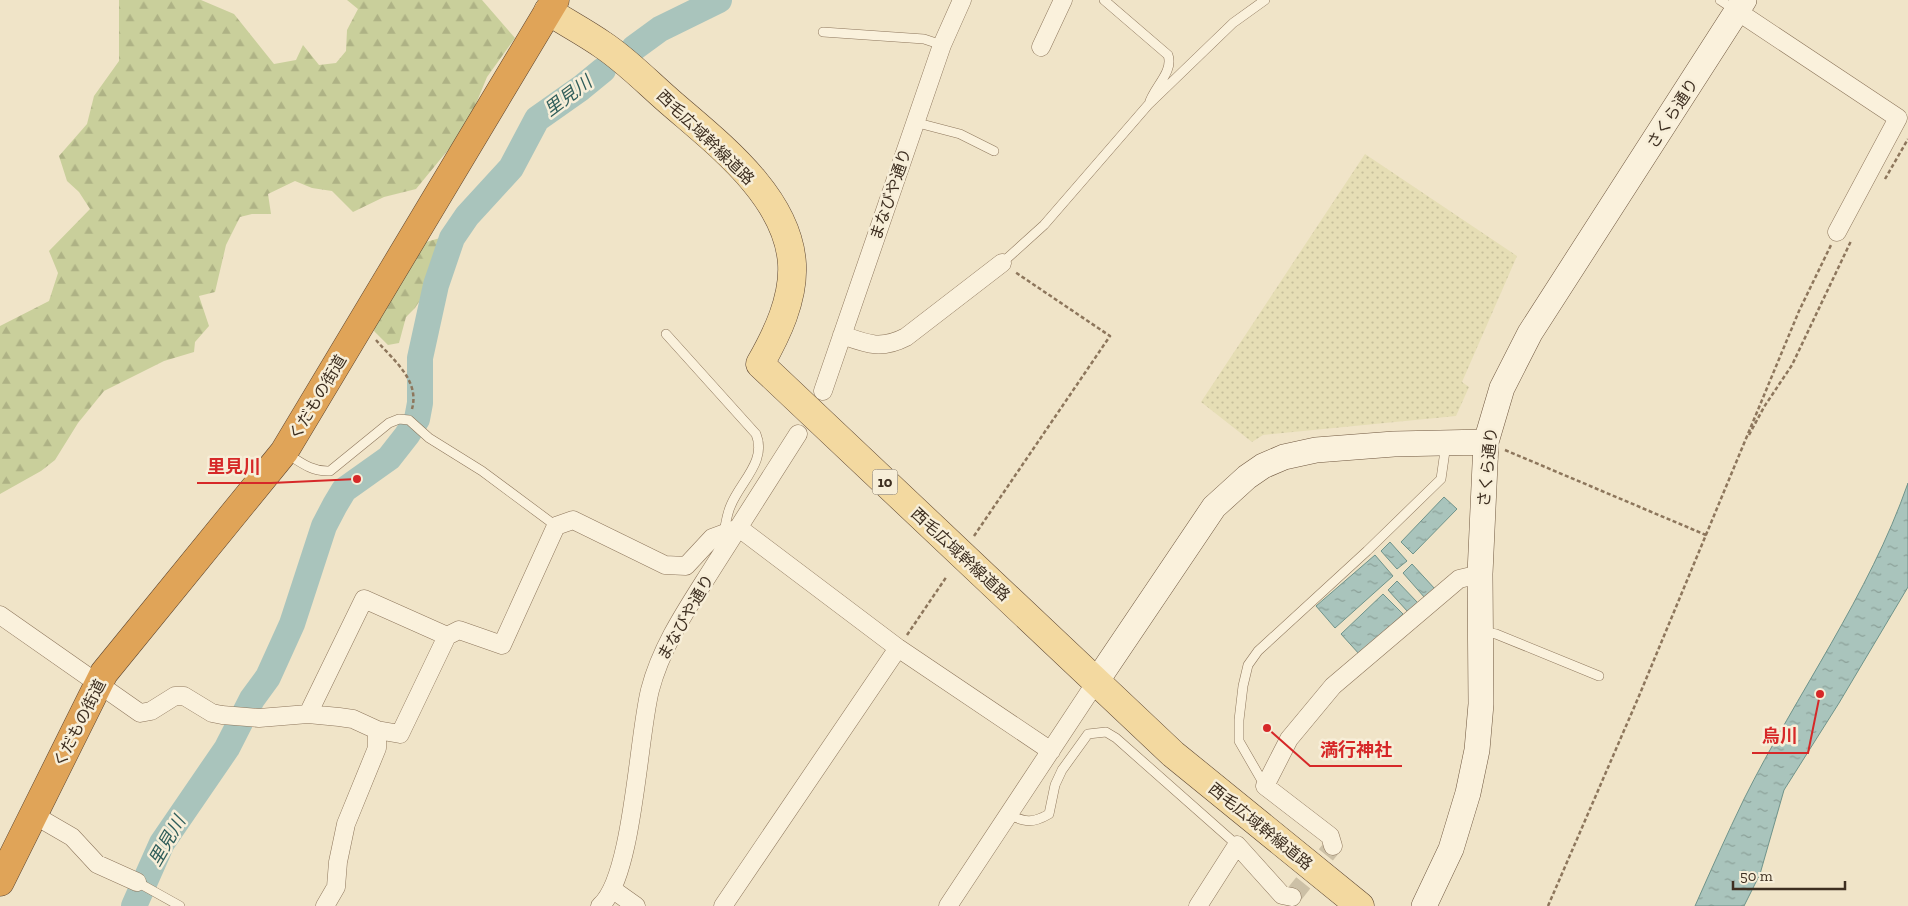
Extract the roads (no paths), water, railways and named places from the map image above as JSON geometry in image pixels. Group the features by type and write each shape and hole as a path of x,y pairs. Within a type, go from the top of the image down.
{"highway":[{"name":"くだもの街道","path":"0,882 104,673 284,452 552,6"}],"main road":[{"name":"西毛広域幹線道路","path":"552,6 634,70 750,176 772,207 786,236 792,263 792,281 786,306 774,339 760,364 1173,754 1360,906"}],"street":[{"name":"まなびや通り","path":"823,391 914,122 942,45 962,0"},
{"path":"1041,47 1064,0"},
{"path":"1734,4 1898,118 1845,235"},
{"name":"さくら通り","path":"1424,906 1451,849 1470,785 1477,750 1481,704 1480,574 1486,442 1502,388 1530,333 1734,4"},
{"path":"842,335 879,346 892,344 906,337 1002,263"},
{"name":"まなびや通り","path":"600,906 612,889 624,853 645,711 657,667 674,630 731,530 798,434"},
{"path":"948,906 1007,814 1214,507 1247,477 1262,466 1284,456 1316,450 1446,442 1486,442"},
{"path":"0,615 140,713 151,711 175,696 184,696 212,713 259,718 308,714 353,719 377,730 400,734 447,636 459,630 502,645 556,526 573,520 665,565 678,566 686,566 712,538 731,530 898,648 1051,751"},
{"path":"1333,846 1330,836 1265,786 1289,738 1333,686 1459,579 1480,574"},
{"path":"308,714 364,599 447,636"},
{"path":"724,906 898,648"},
{"path":"325,906 336,887 338,862 346,824 377,748 377,730"},
{"path":"34,815 72,837 96,864 142,884"},
{"path":"1198,906 1237,845 1282,895 1292,897"},
{"path":"612,889 636,906"}],"lane":[{"path":"1104,0 1168,55 1170,67 1151,94 1148,105"},
{"path":"1002,263 1044,225 1148,105 1233,23 1265,0"},
{"path":"823,32 924,39 942,45"},
{"path":"914,122 960,134 994,151"},
{"path":"666,334 756,434 760,442 757,460 730,506 731,530"},
{"path":"284,452 309,468 320,472 330,471 389,423 399,419 412,423 556,526"},
{"path":"1265,786 1239,741 1239,720 1248,665 1258,651 1367,551 1441,479 1446,442"},
{"path":"1479,630 1496,634 1599,676"},
{"path":"1007,814 1020,820 1036,822 1049,814 1055,785 1062,770 1088,734 1106,732 1116,738 1237,845"},
{"path":"142,884 180,906"}],"water":[{"path":"1908,483 1908,587 1839,703 1784,790 1760,874 1744,906 1695,906 1744,799 1873,565"},
{"path":"1444,497 1457,509 1413,554 1401,542"},
{"path":"1390,542 1407,561 1397,569 1381,551"},
{"path":"1375,555 1393,576 1335,628 1316,606"},
{"path":"1412,564 1435,589 1425,598 1403,573"},
{"path":"1397,581 1418,603 1408,612 1388,590"},
{"path":"1383,594 1403,614 1360,655 1341,634"}],"waterway":[{"name":"里見川","path":"634,48 660,29 719,0"},
{"name":"里見川","path":"134,906 162,843 227,748 252,699 268,677 292,624 324,526 335,505 344,490 389,458 417,419 420,403 420,358 436,285 452,238 467,216 511,168 537,119 603,70"}],"tunnel":[{"path":"1292,897 1333,846"}],"place":[{"name":"里見川","path":"357,479"},
{"name":"烏川","path":"1820,694"},
{"name":"満行神社","path":"1267,728"}]}
